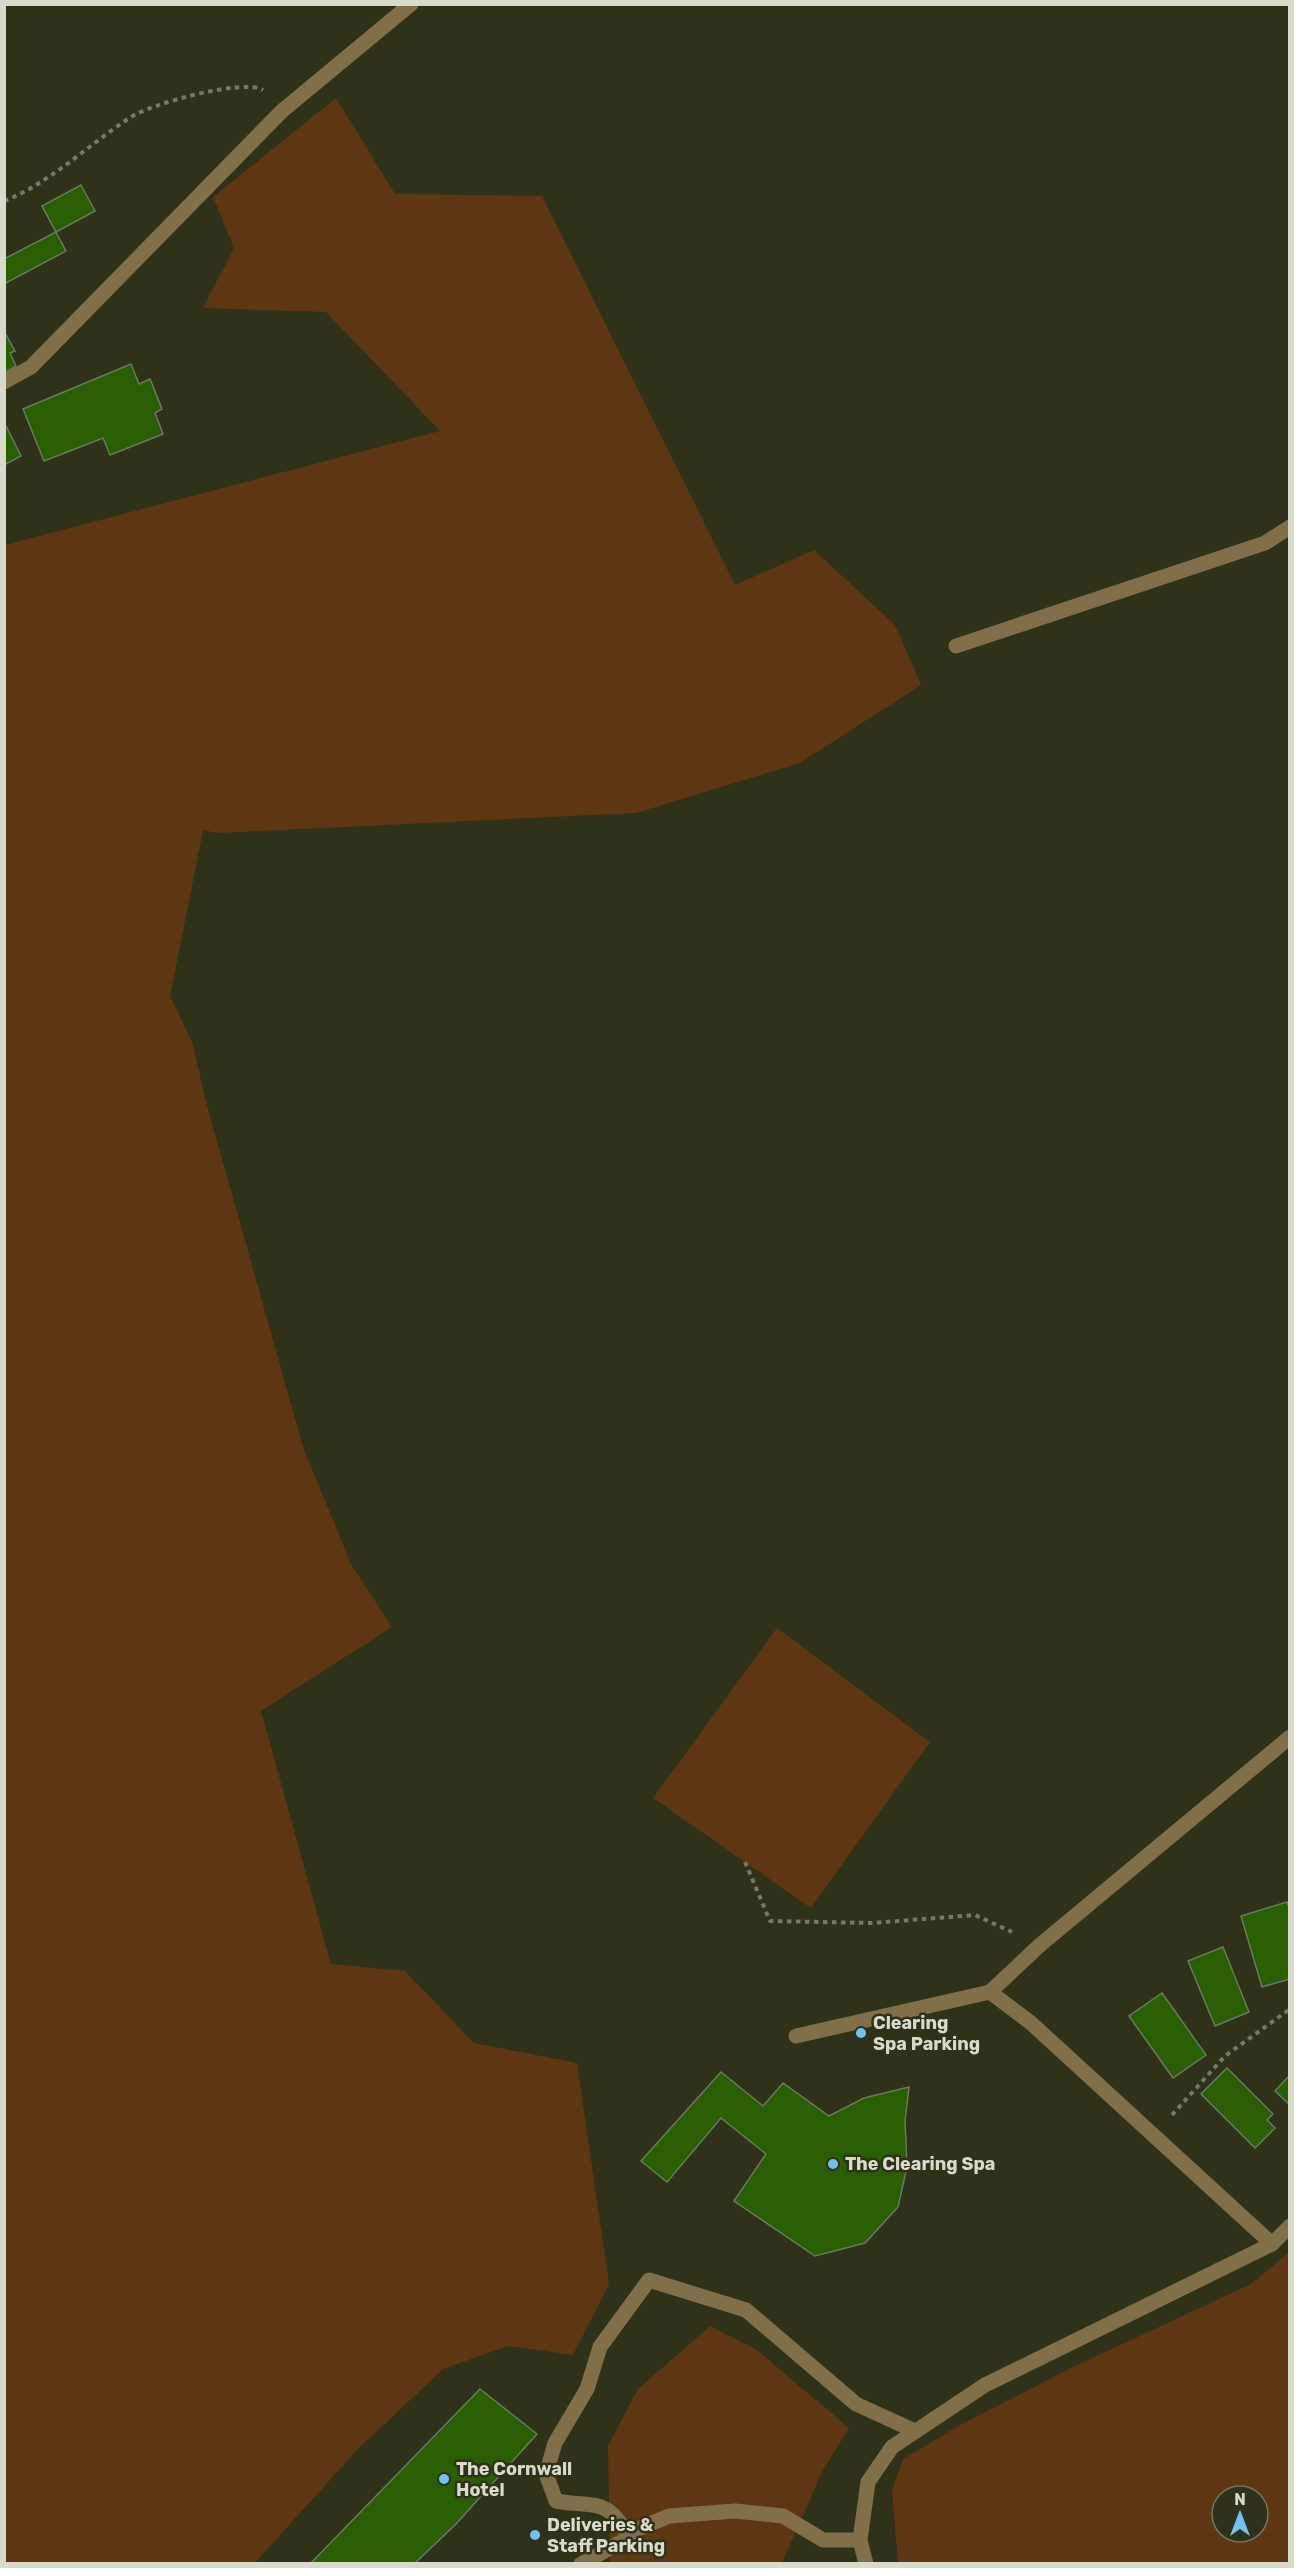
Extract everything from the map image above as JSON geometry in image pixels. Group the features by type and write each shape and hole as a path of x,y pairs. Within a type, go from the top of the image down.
{"lane":[{"path":"4,382 31,367 290,105 411,4"},
{"path":"956,646 1265,543 1290,527"},
{"path":"796,2036 990,1992 1040,1945 1290,1737"},
{"path":"990,1992 1031,2023 1272,2244"},
{"path":"866,2564 860,2540 868,2482 892,2447 985,2385 1272,2244 1290,2226"},
{"path":"628,2536 618,2516 598,2504 576,2505 556,2501 546,2474 555,2443 588,2389 600,2347 649,2280 746,2310 856,2404 915,2431"},
{"path":"582,2564 628,2536 669,2516 735,2511 783,2516 823,2540 860,2540"}],"path":[{"path":"4,201 46,178 133,116 214,89 256,86 290,105"},
{"path":"745,1862 770,1921 872,1923 975,1915 1040,1945"},
{"path":"1153,2135 1225,2056 1290,2009"}],"shaded area":[{"path":"336,98 395,194 542,196 735,585 814,550 895,625 921,685 800,763 636,813 217,833 203,830 170,996 193,1044 205,1098 303,1447 351,1564 392,1627 261,1711 331,1964 405,1971 474,2043 577,2063 609,2284 573,2355 508,2346 443,2369 356,2451 255,2563 5,2563 5,545 440,431 326,312 203,308 234,248 213,197"},
{"path":"777,1628 930,1742 811,1908 653,1798"},
{"path":"1289,2252 1289,2563 898,2563 892,2490 903,2459 962,2424 1073,2367 1251,2284"},
{"path":"710,2326 757,2350 849,2428 822,2472 782,2563 610,2563 608,2446 638,2389"}],"building":[{"path":"81,185 95,211 56,232 42,206"},
{"path":"56,232 66,251 4,284 4,259"},
{"path":"4,331 15,351 10,353 16,366 4,373"},
{"path":"131,364 139,384 150,379 162,409 155,413 163,434 110,455 103,438 44,461 23,409"},
{"path":"4,422 21,456 4,465"},
{"path":"1287,1902 1290,1911 1290,1979 1262,1987 1241,1916"},
{"path":"1223,1947 1249,2012 1215,2026 1188,1961"},
{"path":"1162,1993 1206,2055 1173,2078 1129,2016"},
{"path":"1227,2068 1273,2114 1267,2120 1275,2128 1255,2148 1201,2094"},
{"name":"The Clearing Spa","path":"721,2072 763,2106 783,2083 829,2116 864,2098 909,2087 905,2121 907,2167 898,2207 865,2243 815,2256 734,2201 766,2154 721,2118 667,2182 641,2161"},
{"path":"1290,2075 1290,2105 1275,2091"},
{"name":"The Cornwall Hotel","path":"480,2389 537,2434 456,2524 414,2564 310,2564"}],"place":[{"name":"Clearing Spa Parking","path":"861,2033"},
{"name":"The Clearing Spa","path":"833,2164"},
{"name":"The Cornwall Hotel","path":"444,2479"},
{"name":"Deliveries & Staff Parking","path":"535,2535"}]}
